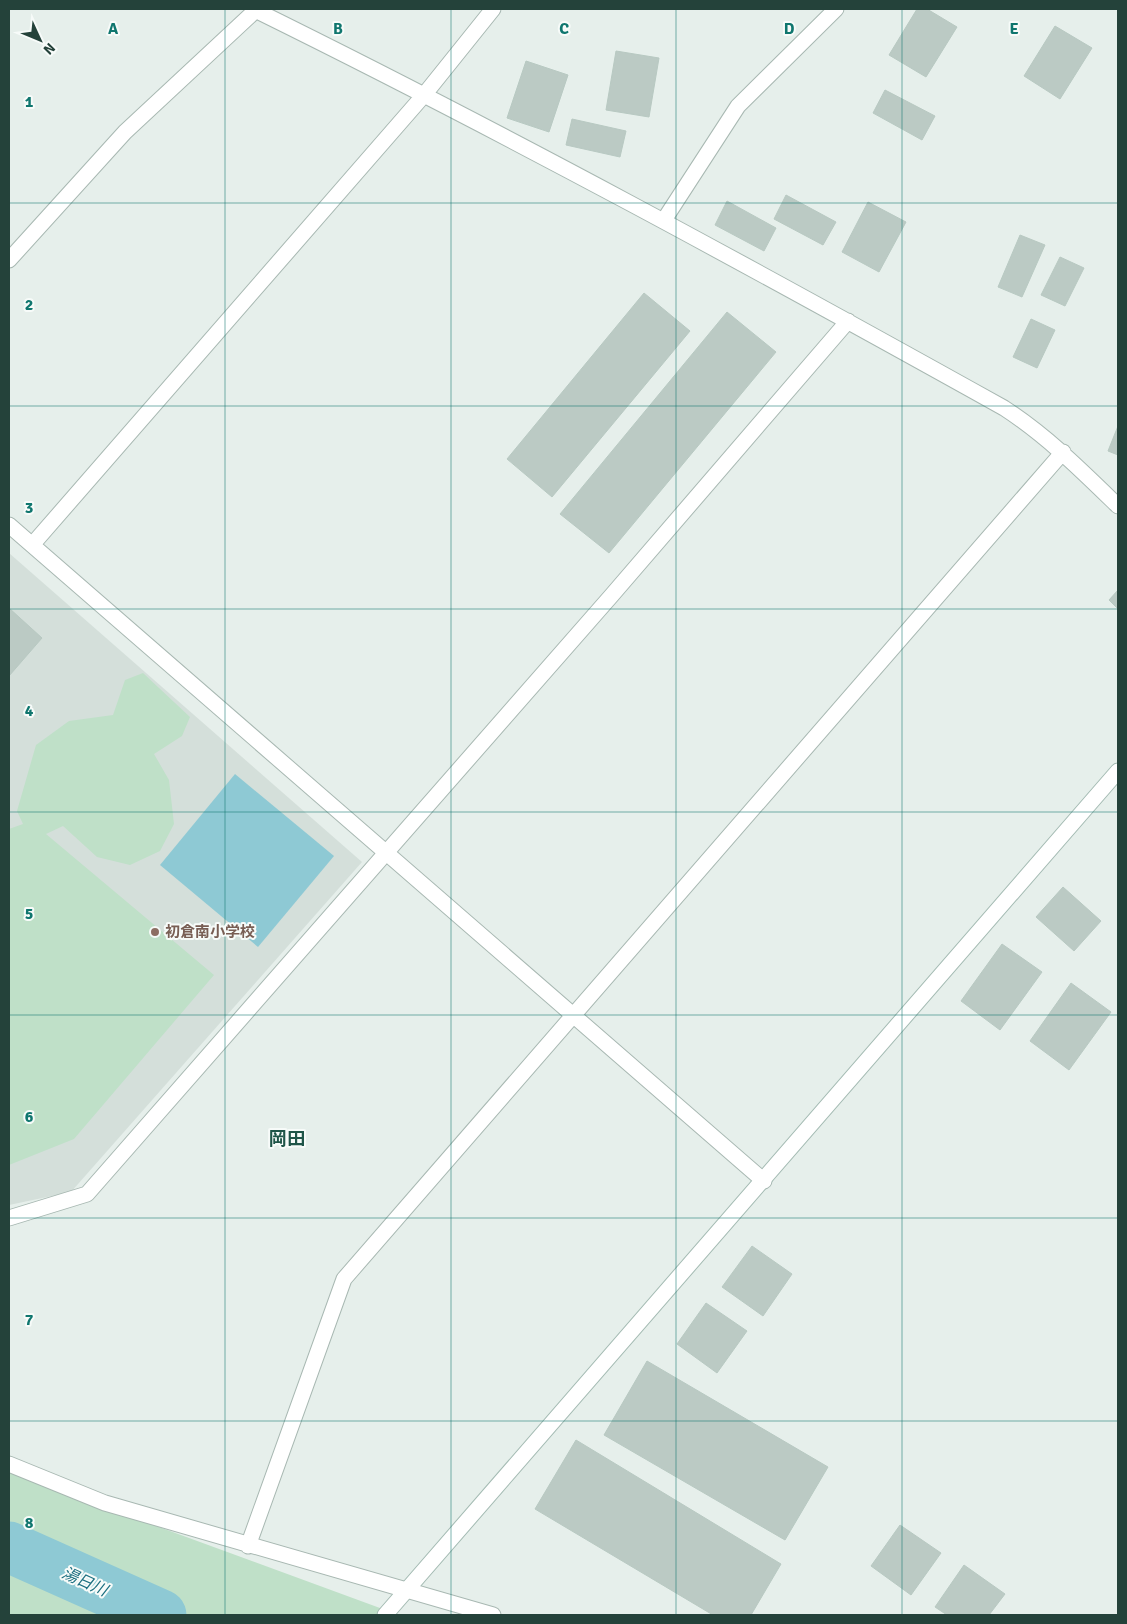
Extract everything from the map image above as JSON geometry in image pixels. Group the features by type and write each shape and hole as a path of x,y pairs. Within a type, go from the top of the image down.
{"street":[{"path":"32,546 424,95 493,9"},
{"path":"664,220 738,106 836,9"},
{"path":"9,260 125,132 254,10 424,95 664,220 1004,408 1029,424 1063,452 1118,506"},
{"path":"9,1218 87,1194 612,595 848,321"},
{"path":"248,1546 344,1279 1063,452"},
{"path":"9,525 384,853 764,1181"},
{"path":"385,1615 764,1181 1118,771"},
{"path":"9,1464 105,1503 248,1546 402,1597 493,1615"}],"shaded area":[{"name":"初倉南小学校","path":"9,553 362,862 71,1192 9,1205"}],"green space":[{"path":"143,673 190,717 182,736 154,754 169,780 174,824 160,851 130,865 97,857 63,826 46,834 214,975 74,1139 9,1165 9,829 23,824 17,811 36,745 69,721 113,715 125,680"},
{"path":"9,1472 399,1615 9,1615"}],"water":[{"path":"235,774 334,856 258,947 160,865"}],"building":[{"path":"917,9 927,9 957,27 926,77 889,55"},
{"path":"1055,26 1092,48 1060,99 1024,76"},
{"path":"616,51 659,58 649,117 606,110"},
{"path":"526,61 568,75 549,132 507,118"},
{"path":"885,90 935,116 922,140 873,113"},
{"path":"572,119 626,131 620,157 566,145"},
{"path":"786,195 836,222 823,245 774,219"},
{"path":"727,201 776,228 764,251 715,225"},
{"path":"868,202 906,222 879,272 842,252"},
{"path":"1020,235 1045,245 1022,297 998,287"},
{"path":"1060,257 1084,268 1065,306 1041,295"},
{"path":"644,293 690,331 552,497 507,459"},
{"path":"727,312 776,352 609,553 560,514"},
{"path":"1031,319 1055,330 1037,368 1013,357"},
{"path":"1118,426 1118,455 1108,451"},
{"path":"1118,590 1118,609 1109,600"},
{"path":"9,608 42,638 9,676"},
{"path":"1063,887 1101,921 1074,951 1036,917"},
{"path":"1002,944 1042,972 1000,1030 961,1001"},
{"path":"1071,983 1111,1012 1069,1070 1030,1041"},
{"path":"752,1246 792,1274 763,1316 722,1287"},
{"path":"706,1303 747,1331 717,1373 677,1344"},
{"path":"647,1361 828,1467 785,1540 604,1435"},
{"path":"576,1440 781,1564 751,1615 713,1615 535,1509"},
{"path":"900,1525 941,1553 911,1595 871,1566"},
{"path":"964,1565 1005,1594 989,1615 947,1615 935,1607"}],"waterway":[{"name":"湯日川","path":"9,1547 161,1615"}],"place":[{"name":"初倉南小学校","path":"155,932"}],"district":[{"name":"岡田","path":"287,1139"}]}
